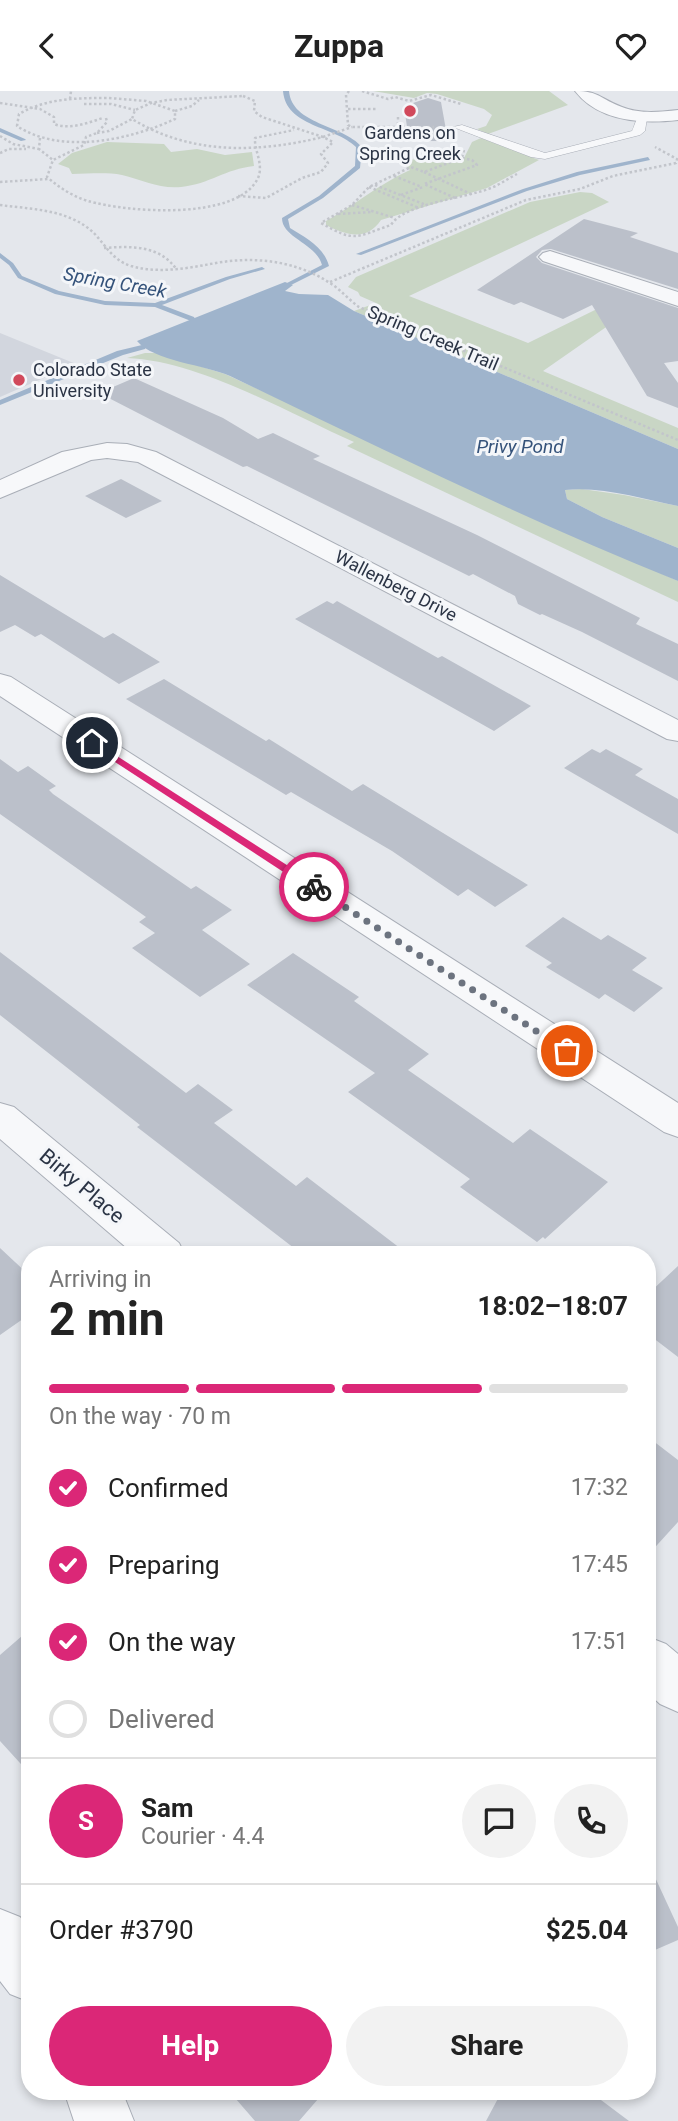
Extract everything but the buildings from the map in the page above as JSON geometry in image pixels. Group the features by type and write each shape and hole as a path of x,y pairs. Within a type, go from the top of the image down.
{"street":[{"path":"588,95 612,111 642,118 678,115"},
{"path":"550,257 678,299"},
{"name":"Wallenberg Drive","path":"0,490 77,455 112,449 128,450 147,457 678,732"},
{"path":"0,683 678,1122"},
{"name":"Birky Place","path":"0,1117 153,1246"},
{"path":"656,1668 678,1687"},
{"path":"0,1937 21,1962"},
{"path":"96,2100 104,2121"}],"lane":[{"path":"458,127 541,156 630,136 640,131 642,118"}],"path":[{"path":"71,91 71,99"},
{"path":"247,91 247,96"},
{"path":"349,91 346,95 348,125 352,127"},
{"path":"362,91 388,99 395,97 409,101 431,95 435,91"},
{"path":"132,119 148,130 171,139 257,148 300,144 352,127 483,125 487,114 431,95"},
{"path":"0,182 48,179 72,196 88,202 139,211 178,210 238,196 266,198 302,178 321,172 328,163 321,154 333,142 325,137 264,120 254,111 255,101 247,96 199,100 173,98 151,102 135,110 111,104 84,104"},
{"path":"175,111 175,119 148,130 87,139 40,138 17,127 19,114 30,108 71,99 109,98 151,102 175,111 192,106 199,100"},
{"path":"0,103 50,114 57,127 105,118 107,122 97,133"},
{"path":"348,109 377,109"},
{"path":"48,179 47,170 52,160 84,145 90,135 109,131 132,119 135,110"},
{"path":"398,117 398,137 408,137"},
{"path":"238,196 258,179 260,168 254,141 256,138 295,129"},
{"path":"462,157 467,141 482,135"},
{"path":"0,136 13,144 39,149 52,160"},
{"path":"330,282 526,200 570,192 613,176 676,163 677,159 672,154 630,136"},
{"path":"39,149 40,138"},
{"path":"0,153 9,149 39,149"},
{"path":"473,195 411,167 369,187 352,205 322,221 323,225 350,238 391,225 395,218 419,208 473,195 543,161 541,156"},
{"path":"424,172 462,157 477,165 424,184 427,185"},
{"path":"392,176 422,187"},
{"path":"375,184 426,206"},
{"path":"401,195 427,185 456,198"},
{"path":"369,187 419,208"},
{"name":"Spring Creek Trail","path":"0,205 34,210 84,225 98,236 103,248 115,260 130,266 177,270 246,258 281,263 330,282 359,307 678,440"},
{"path":"352,205 395,218"},
{"path":"334,214 376,212"},
{"path":"103,248 152,250 166,256 177,270"}],"shaded area":[{"name":"Colorado State University","path":"0,333 76,364 0,397"}],"green space":[{"path":"373,91 549,91 568,105 488,134 477,129 486,126 492,115 484,109 437,94 427,93 414,98"},
{"path":"481,138 539,160 487,188 381,220 362,234 348,234 326,225 326,221 410,170 396,158 455,162 463,160 472,142"},
{"path":"107,142 164,144 171,152 197,149 225,155 252,152 254,166 234,170 201,183 173,187 116,174 72,174 69,168 58,164 72,153"},
{"path":"580,192 592,193 609,202 409,296 528,343 603,306 645,300 543,371 678,428 678,449 354,311 376,303 348,287 356,277 530,202"},
{"path":"157,353 225,374 678,581 678,602 347,446 354,442 242,390 184,368 127,358"},
{"path":"582,489 678,506 678,548 602,517 567,499 565,490"}],"water":[{"name":"Privy Pond","path":"285,282 293,285 285,291 328,295 354,311 678,449 678,506 608,491 565,490 567,499 602,517 678,548 678,581 508,508 230,376 167,358 145,348 137,341"}],"waterway":[{"path":"286,91 291,108 308,120 348,137 359,147 358,167 321,197 285,218 288,229 317,249 326,266 289,284"},
{"path":"0,130 23,140"},
{"path":"359,254 525,190 579,173 648,159"},
{"name":"Spring Creek","path":"0,255 20,277 57,293 105,303 156,305"},
{"path":"156,305 228,278 262,269"},
{"name":"Spring Creek","path":"156,305 191,319"},
{"path":"0,403 120,353 142,347"}],"way so far":[{"path":"314,887 567,1051"}],"place":[{"name":"Gardens on Spring Creek","path":"410,111"},
{"name":"Colorado State University","path":"19,380"}],"route":[{"path":"92,743 314,887"}]}
